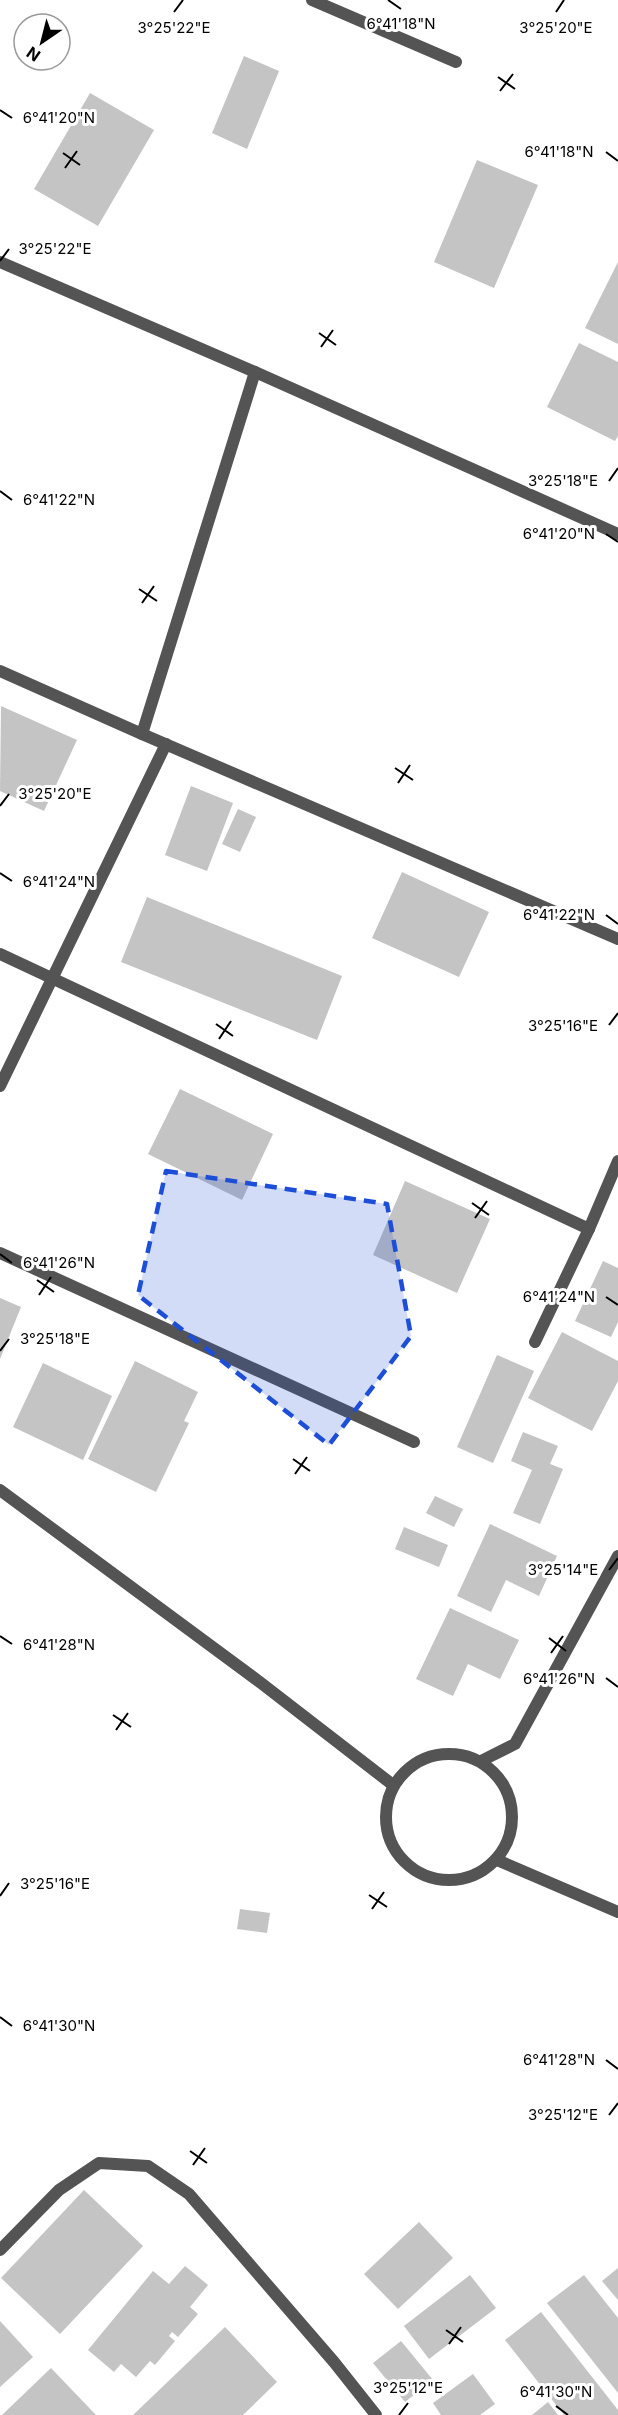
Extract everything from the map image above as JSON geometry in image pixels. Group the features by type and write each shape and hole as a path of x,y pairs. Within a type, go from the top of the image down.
{"street":[{"path":"312,0 456,62"},
{"path":"0,262 255,372 618,534"},
{"path":"142,734 255,372"},
{"path":"0,671 618,939"},
{"path":"0,1086 166,744"},
{"path":"0,954 589,1229"},
{"path":"535,1342 589,1229 618,1161"},
{"path":"0,1253 414,1442"},
{"path":"0,1490 261,1683 393,1785"},
{"path":"481,1761 515,1744 618,1556"},
{"path":"454,1753 481,1761 501,1780 512,1807 511,1835 497,1860 476,1876 450,1881 423,1876 402,1861 388,1837 385,1810 393,1785 403,1772 426,1757 454,1753"},
{"path":"497,1860 618,1912"},
{"path":"0,2250 58,2190 99,2163 148,2166 189,2194 334,2362 376,2415"}],"highlighted area":[{"path":"166,1171 387,1204 411,1336 329,1445 138,1295"}],"building":[{"path":"244,56 279,71 247,149 212,133"},
{"path":"90,93 154,130 98,226 34,189"},
{"path":"477,160 538,185 494,288 434,262"},
{"path":"618,262 618,344 585,328"},
{"path":"579,343 618,362 618,436 615,441 547,407"},
{"path":"1,706 77,740 44,811 0,791"},
{"path":"191,786 233,803 207,871 165,855"},
{"path":"238,809 256,817 240,852 222,844"},
{"path":"402,872 489,912 459,977 372,938"},
{"path":"147,897 342,976 317,1040 121,962"},
{"path":"180,1089 273,1134 242,1200 148,1154"},
{"path":"405,1181 490,1219 457,1293 373,1255"},
{"path":"603,1261 618,1268 618,1322 611,1337 575,1321"},
{"path":"0,1298 21,1307 0,1359"},
{"path":"562,1332 618,1361 618,1381 592,1431 528,1398"},
{"path":"497,1355 534,1371 493,1463 457,1447"},
{"path":"135,1361 198,1392 184,1421 189,1423 156,1492 88,1459"},
{"path":"43,1363 112,1396 83,1460 13,1427"},
{"path":"523,1432 558,1446 550,1464 563,1469 540,1524 513,1513 532,1470 511,1461"},
{"path":"435,1496 463,1509 454,1527 426,1513"},
{"path":"490,1524 557,1556 539,1596 506,1580 491,1612 457,1596"},
{"path":"404,1527 448,1545 439,1567 395,1549"},
{"path":"450,1608 519,1640 500,1679 468,1664 453,1696 416,1679"},
{"path":"240,1909 270,1913 267,1933 237,1929"},
{"path":"84,2190 143,2246 60,2334 1,2278"},
{"path":"419,2222 453,2258 398,2309 364,2274"},
{"path":"185,2266 208,2285 190,2307 198,2314 178,2337 172,2332 169,2336 175,2341 155,2365 150,2361 136,2377 121,2364 114,2372 88,2350 153,2271 169,2284"},
{"path":"618,2268 618,2300 602,2281"},
{"path":"470,2275 496,2308 429,2359 404,2326"},
{"path":"584,2275 618,2318 618,2393 547,2303"},
{"path":"541,2312 618,2410 618,2415 564,2415 505,2340"},
{"path":"0,2321 33,2357 0,2387"},
{"path":"225,2327 277,2382 243,2415 133,2415"},
{"path":"401,2341 433,2380 405,2402 373,2363"},
{"path":"51,2368 96,2415 2,2415"},
{"path":"473,2374 495,2404 480,2415 441,2415 433,2403"},
{"path":"548,2402 558,2415 532,2415"}]}
